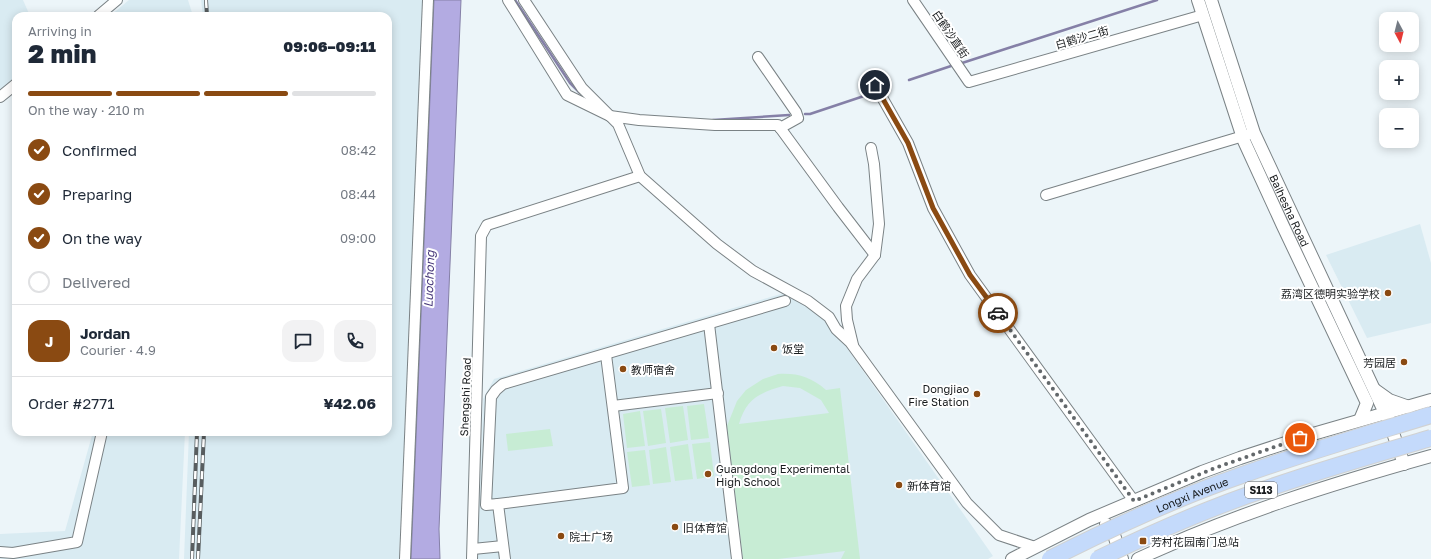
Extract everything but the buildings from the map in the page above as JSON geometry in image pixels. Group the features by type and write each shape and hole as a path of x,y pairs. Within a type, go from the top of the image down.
{"main road":[{"name":"Longxi Avenue","path":"1050,559 1148,513 1244,474 1431,415"},
{"name":"Longxi Avenue","path":"1098,559 1170,526 1265,489 1319,471 1431,438"}],"street":[{"path":"103,12 117,0"},
{"path":"406,559 428,0"},
{"path":"508,0 567,95 610,116 639,120 715,125 778,125 875,255"},
{"path":"524,0 582,88 618,124 640,176 717,244 753,271 808,301 829,317 836,329 850,342 967,504 999,535 1035,547"},
{"name":"白鹤沙直街","path":"913,0 969,82"},
{"name":"Baihesha Road","path":"1211,0 1248,135 1386,413 1404,464"},
{"name":"Baihesha Road","path":"1200,7 1282,226 1367,403 1360,420"},
{"name":"白鹤沙二街","path":"969,82 1200,7"},
{"path":"758,57 796,112 798,118 780,128"},
{"path":"875,85 908,143 933,208 970,275 1134,501"},
{"path":"0,97 12,87"},
{"path":"1046,194 1248,135"},
{"path":"854,349 847,320 846,306 857,279 875,255 879,224 874,164 871,148"},
{"name":"Shengshi Road","path":"472,554 482,236 487,225 640,176"},
{"path":"606,354 623,488 486,505 491,397 503,384 785,301"},
{"path":"708,324 718,393 737,559 733,559"},
{"path":"1358,383 1386,413"},
{"path":"1374,390 1390,400 1409,407"},
{"path":"613,406 718,393"},
{"path":"1012,559 1096,517 1240,458 1274,446 1431,400"},
{"path":"0,552 13,553 76,542 101,436"},
{"path":"1138,559 1228,520 1269,505 1431,456"},
{"path":"498,504 505,559"},
{"path":"1096,517 1104,522 1111,530 1122,559"},
{"path":"472,554 504,546"}],"shaded area":[{"path":"0,0 23,0 28,12 12,12 12,80 0,90"},
{"path":"129,0 188,0 192,12 115,12"},
{"path":"201,0 423,0 399,559 184,559 189,436 392,436 392,12 202,12"},
{"name":"荔湾区德明实验学校","path":"1420,224 1431,263 1431,323 1367,338 1326,255"},
{"name":"Guangdong Experimental High School","path":"791,291 828,321 993,556 988,559 477,559 483,399 494,379"},
{"path":"92,436 185,436 179,559 0,559 0,534 65,531"}],"green space":[{"path":"778,374 792,374 809,379 826,390 840,388 860,559 841,559 845,551 778,559 743,559 727,426 737,401 746,390 763,379","holes":["783,386 800,388 821,400 829,413 739,424 745,408 760,395"]},
{"path":"704,404 709,438 691,440 687,406"},
{"path":"683,406 688,440 670,443 665,408"},
{"path":"661,409 666,443 648,446 643,411"},
{"path":"640,411 645,446 627,448 623,414"},
{"path":"550,429 553,446 508,451 506,434"},
{"path":"710,442 714,476 697,479 692,444"},
{"path":"688,444 693,479 675,481 670,447"},
{"path":"666,447 671,482 653,484 649,450"},
{"path":"645,450 650,485 632,487 627,452"}],"water":[{"name":"Luochong","path":"434,0 461,0 439,529 440,559 411,559"}],"waterway":[{"path":"515,0 570,83 580,93"},
{"path":"959,64 1157,0"},
{"path":"909,80 954,65"},
{"path":"805,114 810,114 867,95"},
{"path":"713,120 789,115"}],"railway":[{"path":"206,0 207,12"},
{"path":"192,559 197,436"},
{"path":"198,559 204,436"}],"way so far":[{"path":"998,313 1134,501 1202,472 1300,438"}],"place":[{"name":"荔湾区德明实验学校","path":"1388,293"},
{"name":"饭堂","path":"774,348"},
{"name":"芳园居","path":"1404,362"},
{"name":"教师宿舍","path":"623,369"},
{"name":"Dongjiao Fire Station","path":"977,394"},
{"name":"Guangdong Experimental High School","path":"708,474"},
{"name":"新体育馆","path":"899,485"},
{"name":"旧体育馆","path":"675,527"},
{"name":"院士广场","path":"561,536"},
{"name":"芳村花园南门总站","path":"1143,541"}],"route":[{"path":"875,85 908,143 933,208 970,275 998,313"}]}
